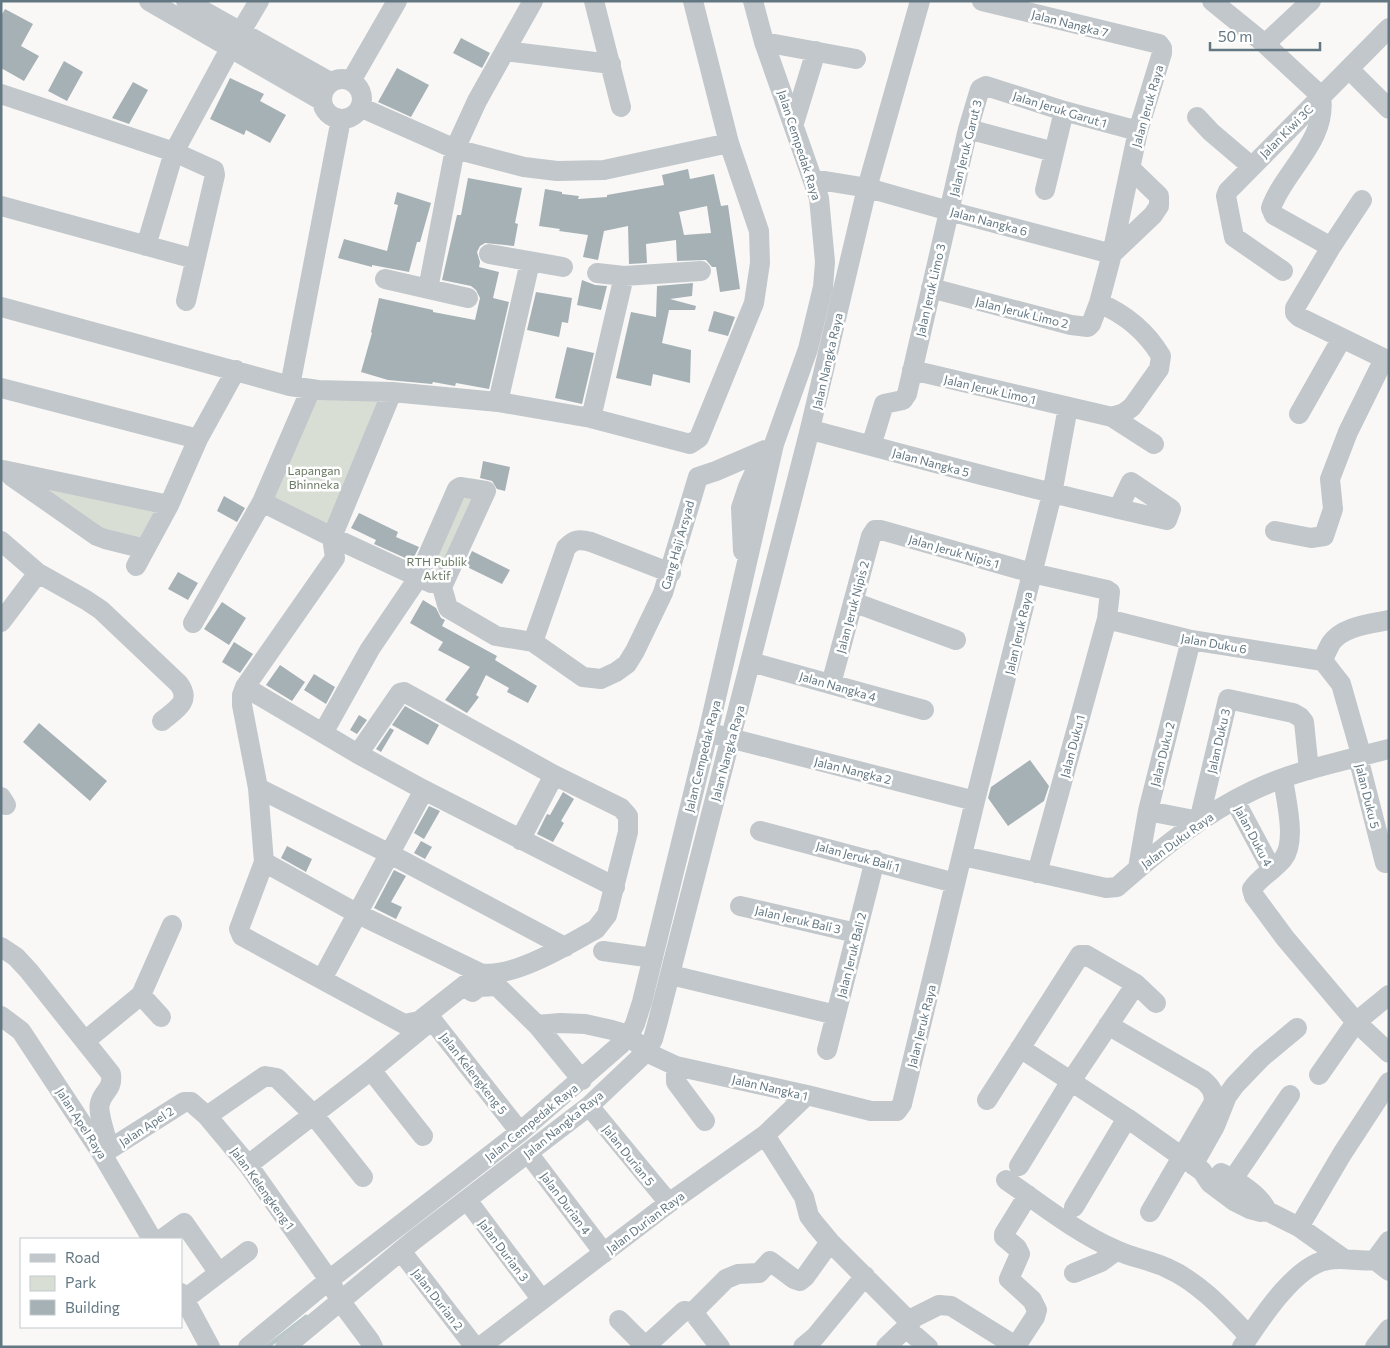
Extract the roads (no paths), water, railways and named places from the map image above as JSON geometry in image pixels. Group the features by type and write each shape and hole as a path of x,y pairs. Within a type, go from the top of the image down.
{"street":[{"path":"149,1 330,82"},
{"path":"186,1 236,40 321,100"},
{"path":"146,246 174,152 259,1"},
{"path":"350,81 397,1"},
{"path":"428,289 455,149 477,101 533,1"},
{"path":"594,1 621,107"},
{"path":"1,307 290,386 311,389 392,392 498,402 591,418 690,444 695,442 699,438 754,303 761,247 759,230 729,143 693,1"},
{"name":"Jalan Cempedak Raya","path":"248,1347 329,1280 582,1080 629,1035 635,1024 708,733 744,578 770,447 808,349 823,287 824,262 821,216 813,179 764,42 753,1"},
{"name":"Jalan Nangka Raya","path":"285,1347 401,1251 589,1106 646,1052 656,1030 671,975 829,353 867,188 920,1"},
{"name":"Jalan Nangka 7","path":"982,1 1160,44"},
{"path":"1212,1 1265,44 1321,96 1323,108 1318,126 1308,147 1271,208 1274,214 1331,247"},
{"path":"1265,44 1311,1"},
{"name":"Jalan Kiwi 3C","path":"1283,271 1237,241 1232,231 1226,196 1228,191 1389,28"},
{"path":"764,42 856,59"},
{"name":"Jalan Jeruk Raya","path":"1098,303 1112,254 1138,131 1162,53 1160,44"},
{"path":"505,51 611,64"},
{"path":"794,123 816,51"},
{"path":"1349,69 1389,109"},
{"path":"340,79 350,81 358,88 362,97 360,107 352,116 341,119 332,116 324,110 321,100 323,90 330,82 340,79"},
{"name":"Jalan Jeruk Garut 1","path":"983,86 1138,131"},
{"name":"Jalan Jeruk Garut 3","path":"949,211 968,129 980,89 983,86"},
{"path":"1,94 174,152 214,170 215,175 186,301"},
{"path":"360,107 455,149 524,168 556,171 604,170 729,143"},
{"path":"1045,190 1064,111"},
{"name":"Jalan Kiwi 3C","path":"1197,117 1251,166"},
{"path":"290,386 341,119"},
{"path":"968,129 1054,152"},
{"path":"1112,254 1154,215 1159,206 1158,196 1130,168"},
{"name":"Jalan Nangka 6","path":"813,179 867,188 1112,254"},
{"path":"1275,531 1311,538 1324,536 1333,509 1330,479 1348,432 1386,360 1294,313 1294,308 1362,200"},
{"path":"1,206 195,259"},
{"name":"Jalan Jeruk Limo 3","path":"871,446 884,404 903,400 907,394 949,211"},
{"path":"488,254 563,267"},
{"path":"498,402 530,262"},
{"path":"597,273 624,276 701,271"},
{"path":"591,418 624,276"},
{"path":"385,279 468,298"},
{"name":"Jalan Jeruk Limo 2","path":"931,288 1085,328 1092,324 1098,303"},
{"path":"1098,303 1128,318 1153,343 1161,356 1159,369 1132,407 1124,413 1112,417"},
{"path":"1299,414 1342,338"},
{"path":"808,349 829,353"},
{"path":"2,470 97,536 141,558 169,505 198,439 236,370"},
{"name":"Jalan Jeruk Limo 1","path":"912,370 1068,407"},
{"path":"1,388 198,439"},
{"path":"193,623 262,502 311,389"},
{"path":"392,392 332,537 335,558 245,687 242,695 242,705 258,788 264,862 239,933 404,1024 419,1021 480,973"},
{"path":"1068,407 1112,417 1154,444"},
{"name":"Jalan Jeruk Raya","path":"897,1111 902,1104 1052,494 1068,407"},
{"name":"Jalan Nangka 5","path":"809,433 819,432 1052,494 1118,509"},
{"path":"695,442 698,476 716,471 770,447"},
{"path":"2,470 169,505"},
{"name":"Gang Haji Arsyad","path":"442,587 448,608 496,636 533,642 583,677 601,680 627,664 663,593 698,476"},
{"path":"262,502 418,578 442,587 486,491 460,487 457,490 418,578 370,650 323,733"},
{"name":"Jalan Jeruk Nipis 1","path":"875,530 881,530 1032,573 1107,590 1111,595 1107,619"},
{"name":"Jalan Jeruk Nipis 2","path":"831,684 871,536 875,530"},
{"path":"533,642 566,548 572,540 582,539 591,542 670,573"},
{"path":"1,541 38,573 101,610 179,684 183,689 182,703 162,721"},
{"path":"1,622 38,573"},
{"path":"853,602 956,640"},
{"name":"Jalan Duku 6","path":"1107,619 1191,640 1323,661"},
{"name":"Jalan Duku 1","path":"1037,873 1107,619"},
{"path":"1359,752 1341,684 1323,661 1332,642 1342,633 1354,628 1389,620"},
{"name":"Jalan Duku 2","path":"1138,868 1148,811 1191,640"},
{"name":"Jalan Nangka 4","path":"751,662 924,710"},
{"path":"245,687 358,754 424,790 615,887"},
{"path":"264,862 358,914 480,973 488,974 514,969 565,947 596,929 607,916 628,832 628,816 626,812 554,775 404,692 400,693 358,754"},
{"name":"Jalan Duku 3","path":"1199,820 1228,699 1293,713 1300,717 1304,722 1309,770"},
{"name":"Jalan Nangka 2","path":"708,733 975,801"},
{"name":"Jalan Duku Raya","path":"963,856 1106,888 1117,887 1199,820 1254,790 1359,752 1389,749"},
{"name":"Jalan Duku 5","path":"1359,752 1385,863"},
{"path":"520,840 554,775"},
{"name":"Jalan Duku 4","path":"1283,779 1290,833 1289,846 1284,858 1256,883 1252,889 1254,896 1285,938 1356,1022"},
{"path":"258,788 390,854 565,947"},
{"path":"322,979 424,790"},
{"name":"Jalan Duku 4","path":"1235,801 1272,870"},
{"path":"1148,811 1199,820"},
{"name":"Jalan Jeruk Bali 1","path":"760,831 956,882"},
{"name":"Jalan Jeruk Bali 2","path":"828,1050 875,860"},
{"name":"Jalan Jeruk Bali 3","path":"740,906 856,933"},
{"path":"85,1042 141,995 172,925"},
{"path":"1,947 16,957 29,971 112,1074 112,1082 100,1103 106,1151"},
{"path":"603,950 653,958"},
{"path":"987,1100 1080,955 1086,955 1136,984 1156,1003"},
{"path":"671,975 836,1015"},
{"path":"1020,1166 1071,1081 1136,984"},
{"path":"248,1165 371,1070 432,1020 479,987 497,986 537,1025 582,1080"},
{"path":"141,995 161,1017"},
{"path":"1319,1075 1356,1022 1389,995"},
{"name":"Jalan Apel Raya","path":"1,1016 21,1031 106,1151 151,1238"},
{"name":"Jalan Kelengkeng 5","path":"432,1020 518,1129"},
{"path":"1356,1022 1389,1054"},
{"path":"537,1025 560,1023 585,1024 629,1035"},
{"path":"1108,1025 1203,1080 1210,1086 1214,1094 1214,1102 1192,1164"},
{"path":"1150,1212 1192,1164 1215,1126 1227,1096 1235,1085 1261,1058 1297,1028"},
{"name":"Jalan Nangka 1","path":"629,1035 646,1052 676,1066 871,1111 897,1111"},
{"path":"1020,1048 1127,1118 1192,1164 1210,1182 1234,1201 1261,1212 1267,1211 1299,1227 1344,1259"},
{"path":"676,1066 676,1082 705,1121"},
{"path":"371,1070 423,1136"},
{"path":"207,1116 265,1076 277,1078 313,1114 363,1177"},
{"path":"1299,1227 1342,1154 1389,1082"},
{"name":"Jalan Durian Raya","path":"480,1347 502,1328 542,1300 669,1203 764,1135 807,1095"},
{"path":"1233,1179 1290,1095"},
{"name":"Jalan Apel 2","path":"106,1151 184,1102 191,1102"},
{"name":"Jalan Kelengkeng 1","path":"191,1102 207,1116 248,1165 329,1280 341,1302 373,1347"},
{"name":"Jalan Durian 5","path":"589,1106 669,1203"},
{"path":"1074,1207 1127,1118"},
{"path":"764,1135 804,1197 810,1216 830,1242 865,1276 928,1347"},
{"name":"Jalan Durian 4","path":"528,1153 604,1253"},
{"path":"1192,1164 1233,1179 1265,1206 1267,1211"},
{"path":"1006,1180 1067,1222 1116,1251 1167,1268 1196,1285 1219,1306 1246,1341 1278,1296 1294,1280 1316,1263 1344,1259 1365,1261 1382,1266 1389,1241"},
{"path":"886,1347 908,1324 940,1305 951,1306 1017,1346 1035,1317 1037,1310 1032,1300 1009,1279 1020,1254 1017,1248 1004,1238 1004,1234 1028,1195"},
{"name":"Jalan Durian 3","path":"467,1200 542,1300"},
{"path":"163,1238 184,1223 219,1273"},
{"path":"693,1312 726,1279 738,1274 759,1273 770,1261 794,1279 800,1281 830,1242"},
{"path":"210,1347 183,1296 219,1273 248,1251"},
{"name":"Jalan Durian 2","path":"401,1251 476,1347"},
{"path":"1074,1273 1101,1262 1116,1251"},
{"path":"803,1347 815,1337 865,1276"},
{"path":"619,1320 644,1345 648,1344 684,1311 693,1312 720,1347"},
{"path":"1375,1347 1389,1328"}],"waterway":[{"path":"267,1347 306,1317"}],"park label":[{"name":"Lapangan Bhinneka","path":"314,477"},
{"name":"RTH Publik Aktif","path":"437,568"}]}
